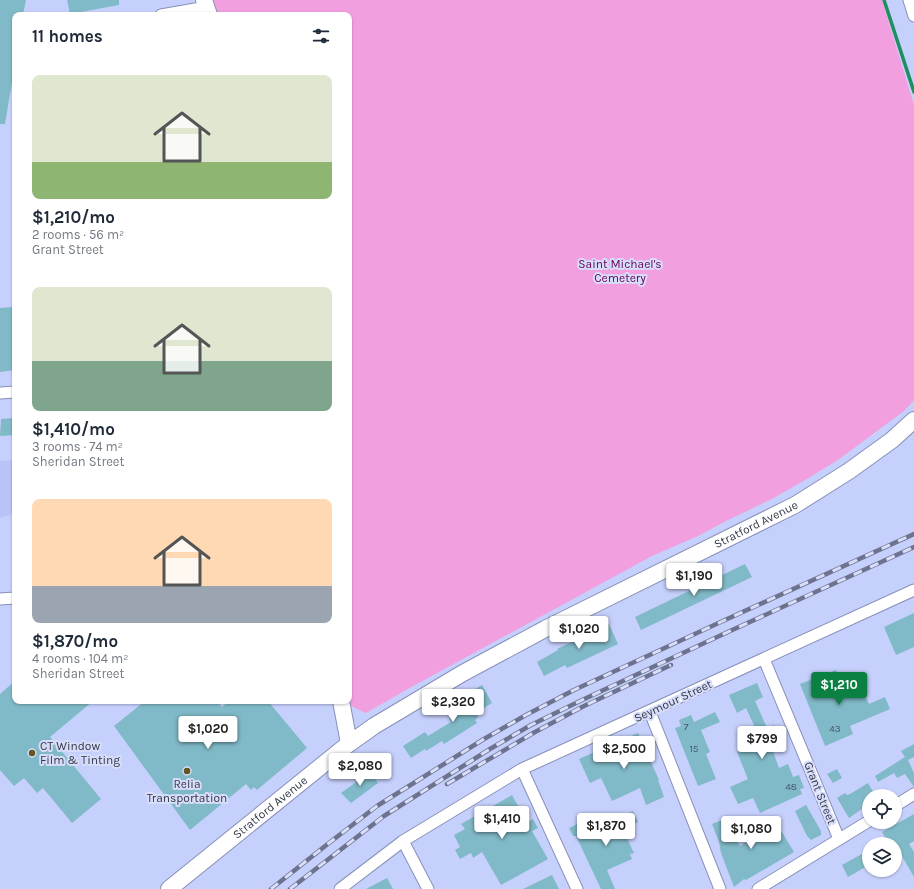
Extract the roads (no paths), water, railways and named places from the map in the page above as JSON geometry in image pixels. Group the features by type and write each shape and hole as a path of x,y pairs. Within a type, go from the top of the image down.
{"main road":[{"name":"Stratford Avenue","path":"169,889 349,743 374,726 463,673 538,633 796,505 849,471 892,440 914,420"},
{"path":"342,704 349,743"}],"street":[{"path":"909,0 914,16"},
{"path":"178,12 207,7"},
{"path":"0,393 12,392"},
{"name":"Seymour Street","path":"340,889 403,840 522,769 650,712 914,590"},
{"path":"0,599 12,598"},
{"name":"Grant Street","path":"764,659 839,839"},
{"path":"650,712 720,889"},
{"path":"522,769 577,889"},
{"path":"902,802 914,794"},
{"path":"758,889 862,825"},
{"path":"403,840 428,889"}],"waterway":[{"path":"884,0 914,92"}],"railway":[{"path":"271,889 377,806 484,739 526,715 574,690 914,534"},
{"path":"290,889 384,816 531,725 730,631 914,547"},
{"path":"447,784 535,732 584,706 671,665"}],"place":[{"name":"CT Window Film & Tinting","path":"32,753"},
{"name":"Relia Transportation","path":"187,771"}],"park label":[{"name":"Saint Michael's Cemetery","path":"620,271"}]}
